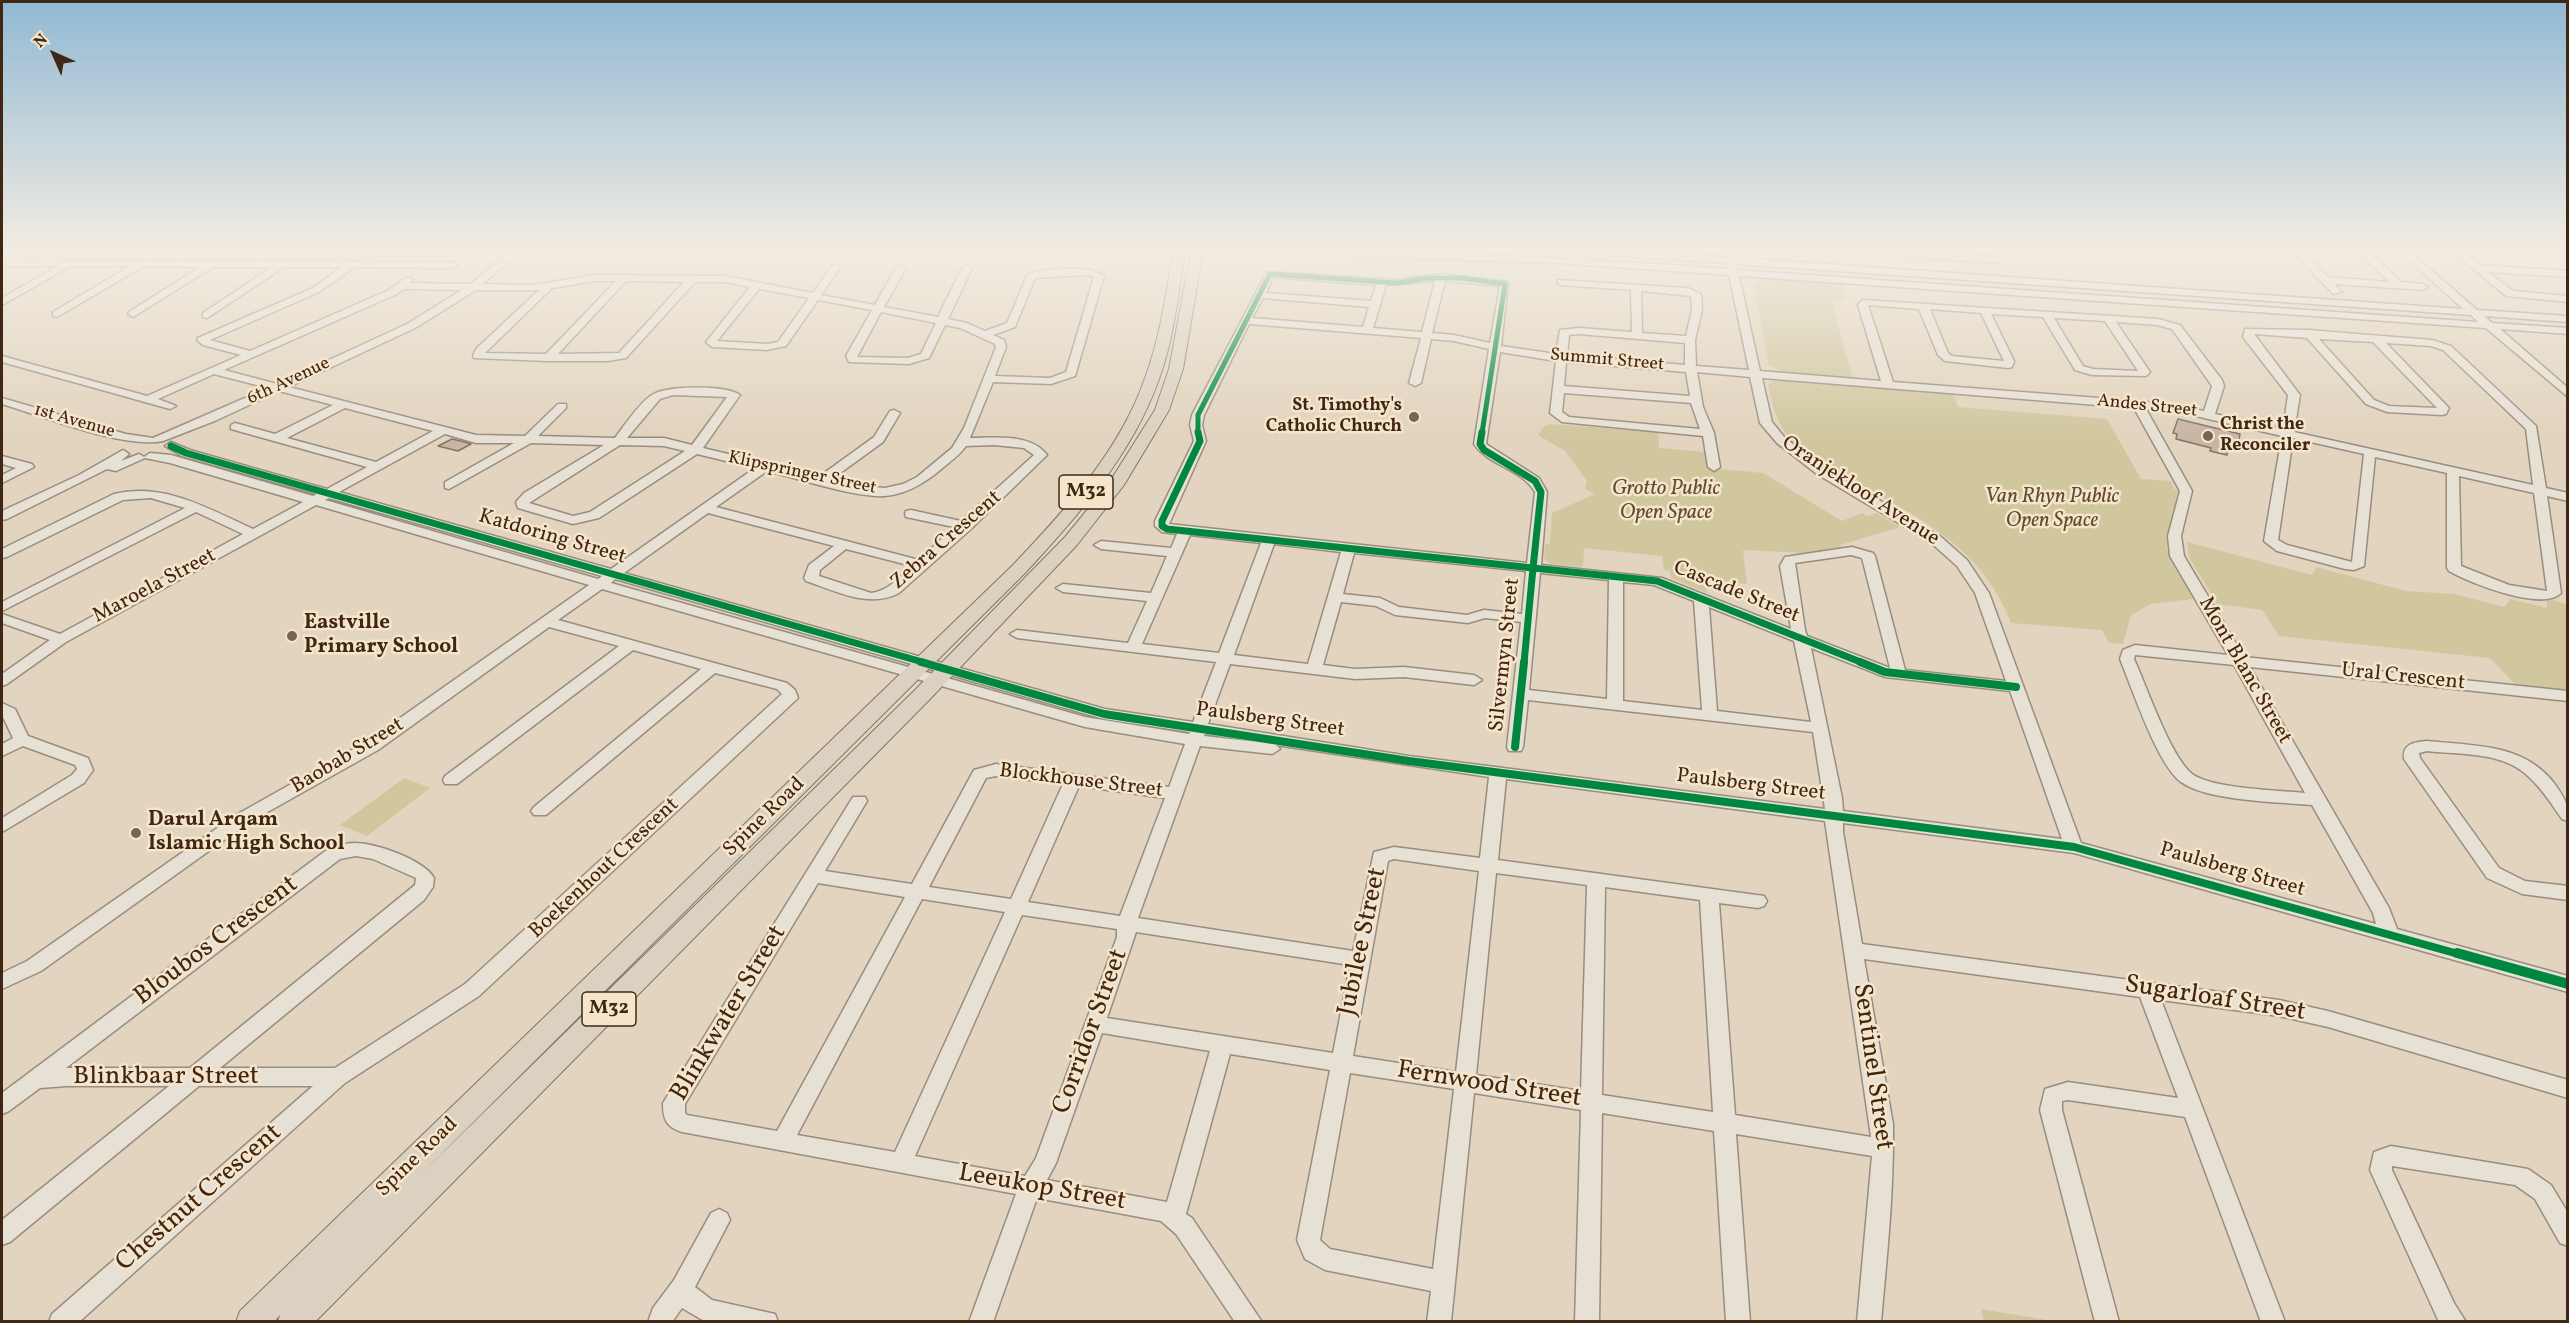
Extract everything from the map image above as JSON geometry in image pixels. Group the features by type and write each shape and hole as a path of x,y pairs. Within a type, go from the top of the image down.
{"main road":[{"name":"Spine Road","path":"293,1322 929,672 1041,546 1110,458 1140,408 1152,380 1166,313"},
{"name":"Spine Road","path":"251,1322 929,672 1055,559 1094,513 1130,464 1162,410 1172,386 1186,313"}],"street":[{"path":"207,315 210,313"},
{"path":"251,354 207,344 202,340 264,313"},
{"path":"147,400 343,313"},
{"name":"6th Avenue","path":"123,453 153,439 213,418 411,326 432,313"},
{"path":"521,313 477,355 485,358 622,356 661,313"},
{"path":"548,358 591,313"},
{"path":"735,313 711,342 712,344 767,347 782,344 803,313"},
{"path":"878,313 851,356 853,360 920,360 925,356 947,313"},
{"path":"900,313 971,327 986,334 1013,322 1017,313"},
{"path":"988,379 1051,381 1071,374 1089,313"},
{"path":"1133,648 1185,532 1167,529 1161,523 1200,441 1196,425 1198,415 1250,313"},
{"path":"1367,331 1373,313"},
{"path":"1415,383 1433,313"},
{"path":"1496,347 1501,313"},
{"path":"1637,313 1637,336"},
{"path":"1696,313 1690,340 1691,368 1696,400 1708,433 1714,467"},
{"name":"Oranjekloof Avenue","path":"1749,313 1747,328 1766,423 1786,447 1802,459 1917,526 1951,551 1982,593 2074,847"},
{"path":"1866,313 1888,385"},
{"path":"1926,313 1943,355 1949,359 2008,365 2009,361 1986,313"},
{"path":"2030,313 2162,322 2176,327 2216,380 2217,386 2209,414"},
{"path":"2339,313 2568,331"},
{"path":"2477,313 2568,318"},
{"path":"2481,313 2568,394"},
{"path":"2046,314 2079,368 2092,372 2142,375 2144,372 2108,318"},
{"name":"Summit Street","path":"1246,321 1454,338 1560,358 1755,373"},
{"path":"2496,326 2568,383"},
{"path":"2370,452 2359,563 2354,566 2345,565 2282,548 2271,541 2290,433 2294,394 2247,333 2257,329 2443,345 2506,401 2532,428 2554,593 2547,597 2470,578 2454,568 2453,471"},
{"path":"1690,340 1566,332 1562,335 1556,413 1563,419 1708,433"},
{"path":"2308,333 2370,402 2387,409 2442,412 2443,408 2375,338"},
{"name":"Klipspringer Street","path":"214,371 490,440 664,442 871,492 901,489 921,480 964,442 1001,347 1000,342 986,334"},
{"name":"Silvermyn Street","path":"1496,347 1480,444 1484,450 1539,486 1529,619 1515,747"},
{"path":"2,359 170,406"},
{"name":"Andes Street","path":"1755,373 2137,404 2209,414 2568,497"},
{"path":"1558,389 1696,400"},
{"path":"672,392 732,394 706,438 695,450 589,517 573,520 523,505 522,502 528,496 618,441 659,395 672,392"},
{"name":"1st Avenue","path":"2,401 125,437 153,439 172,444"},
{"name":"Mont Blanc Street","path":"2137,404 2186,491 2172,546 2382,913 2389,934"},
{"path":"274,439 343,405"},
{"path":"449,485 528,440 562,406"},
{"name":"1st Avenue","path":"2,410 113,442 127,458 144,458"},
{"path":"823,480 879,439 894,413"},
{"name":"6th Avenue","path":"144,458 172,444 213,418"},
{"path":"235,427 377,466"},
{"name":"Maroela Street","path":"2,681 61,639 444,430"},
{"name":"Zebra Crescent","path":"844,544 814,568 811,578 877,597 894,590 1041,455 1036,448 1008,442 964,442"},
{"name":"Katdoring Street","path":"172,444 180,451 615,574 929,672"},
{"path":"2,516 83,478 123,453"},
{"name":"Katdoring Street","path":"144,458 171,459 600,585 929,672"},
{"path":"83,478 144,458"},
{"path":"2,460 28,467 2,479"},
{"name":"Baobab Street","path":"2,981 34,966 243,819 372,746 764,467"},
{"path":"2,554 131,494 153,495 194,508 254,534"},
{"path":"2,607 194,508"},
{"path":"706,508 922,565"},
{"path":"911,514 966,525"},
{"name":"Cascade Street","path":"1185,532 1662,582 1879,670 1899,675 2016,687"},
{"name":"Corridor Street","path":"981,1322 1030,1187 1044,1162 1126,937 1127,922 1269,540"},
{"path":"1101,545 1176,553"},
{"path":"1314,669 1349,548"},
{"name":"Sentinel Street","path":"1869,1322 1882,1197 1883,1148 1880,1100 1834,832 1834,798 1802,638 1798,630 1788,563 1799,558 1852,551 1870,558 1899,675"},
{"path":"1615,705 1616,576"},
{"path":"1063,588 1155,598"},
{"path":"1336,597 1380,602 1395,611 1468,620 1484,614 1529,619"},
{"path":"1701,597 1710,716"},
{"path":"2,618 61,639"},
{"path":"548,622 629,646 714,666"},
{"path":"1017,634 1355,674 1404,672 1474,680"},
{"path":"451,780 629,646"},
{"name":"Ural Crescent","path":"2318,800 2226,789 2186,778 2174,762 2127,659 2128,653 2135,650 2568,696"},
{"path":"540,811 714,666"},
{"name":"Boekenhout Crescent","path":"339,1077 472,990 790,698 790,693 782,686 714,666"},
{"name":"Paulsberg Street","path":"929,672 1085,722 1197,735 1367,760 1409,761 1834,814 2074,847 2568,984"},
{"path":"1521,694 1819,728"},
{"path":"2,708 9,713 22,740 82,762 85,770 78,779 2,826"},
{"path":"2,751 22,740"},
{"path":"2568,815 2533,770 2518,760 2500,754 2427,746 2417,747 2411,752 2412,759 2493,873 2522,887 2568,893"},
{"name":"Blockhouse Street","path":"782,1142 980,774 996,770 1174,793"},
{"path":"1438,1322 1465,1082 1486,864 1498,773"},
{"path":"901,1164 1073,780"},
{"name":"Blinkwater Street","path":"782,1142 682,1123 674,1117 672,1108 859,801"},
{"name":"Bloubos Crescent","path":"33,1080 334,854 346,849 363,849 422,873 426,882 418,895 194,1077"},
{"name":"Jubilee Street","path":"1443,1282 1325,1259 1310,1246 1307,1234 1380,857 1395,853 1486,864"},
{"path":"1486,864 1758,901"},
{"path":"813,876 1127,922 1148,929 1359,959"},
{"path":"1587,1322 1596,879"},
{"path":"1709,894 1738,1322"},
{"name":"Sugarloaf Street","path":"1854,950 2304,1012 2568,1089"},
{"path":"2147,989 2273,1322"},
{"name":"Fernwood Street","path":"1095,1023 1883,1148"},
{"path":"1222,1044 1174,1216 1250,1322"},
{"name":"Blinkbaar Street","path":"33,1080 67,1077 339,1077"},
{"path":"2,1234 194,1077"},
{"name":"Chestnut Crescent","path":"61,1322 339,1077"},
{"path":"2,1105 33,1080"},
{"path":"2107,1322 2050,1110 2052,1095 2068,1090 2192,1109"},
{"name":"Leeukop Street","path":"782,1142 1158,1209 1174,1216"},
{"path":"2454,1322 2446,1311 2381,1170 2382,1159 2391,1156 2520,1176 2543,1192 2568,1235"},
{"path":"660,1322 661,1316 682,1288 719,1220"},
{"path":"682,1288 695,1305 727,1318 766,1322"}],"green space":[{"path":"1759,313 1834,313 1853,378 1782,372 1769,365"},
{"name":"Van Rhyn Public Open Space","path":"1781,379 1802,383 1953,393 1958,407 2107,419 2141,479 2171,481 2174,489 2178,490 2166,547 2193,599 2151,604 2131,615 2123,644 2109,643 2102,630 2011,623 1998,595 1982,572 1942,534 1795,445 1778,419 1768,384"},
{"name":"Grotto Public Open Space","path":"1550,424 1658,432 1659,448 1706,452 1709,468 1763,473 1842,521 1862,513 1868,516 1876,513 1900,527 1840,545 1842,548 1804,553 1743,550 1747,584 1706,580 1707,593 1671,578 1670,571 1664,570 1662,556 1584,548 1583,567 1552,564 1544,559 1545,544 1550,544 1552,513 1595,494 1585,489 1587,481 1565,451 1538,435 1544,427"},
{"path":"2187,542 2312,575 2316,567 2406,591 2455,594 2504,607 2511,599 2547,608 2547,601 2554,600 2567,605 2567,690 2515,684 2490,658 2279,636 2262,610 2217,604 2189,557"},
{"path":"404,778 430,788 367,836 340,825"},
{"path":"1981,1309 2053,1321 1984,1321"}],"building":[{"name":"Christ the Reconciler","path":"2178,419 2240,434 2237,451 2227,449 2227,455 2210,451 2211,448 2176,439 2177,434 2173,433"},
{"path":"452,439 471,444 458,451 438,446"}],"cycle path":[{"path":"1250,313 1198,415 1196,425 1200,441 1162,521 1162,526 1167,529 1534,568"},
{"path":"1501,313 1480,444 1484,450 1535,481 1541,492 1534,568"},
{"path":"171,446 186,453 1104,714 1409,761 2074,847 2568,984"},
{"path":"1515,747 1534,568"},
{"path":"1534,568 1657,581 1885,672 2016,687"}],"place":[{"name":"St. Timothy's Catholic Church","path":"1414,417"},
{"name":"Christ the Reconciler","path":"2208,436"},
{"name":"Eastville Primary School","path":"292,636"},
{"name":"Darul Arqam Islamic High School","path":"136,833"}]}
